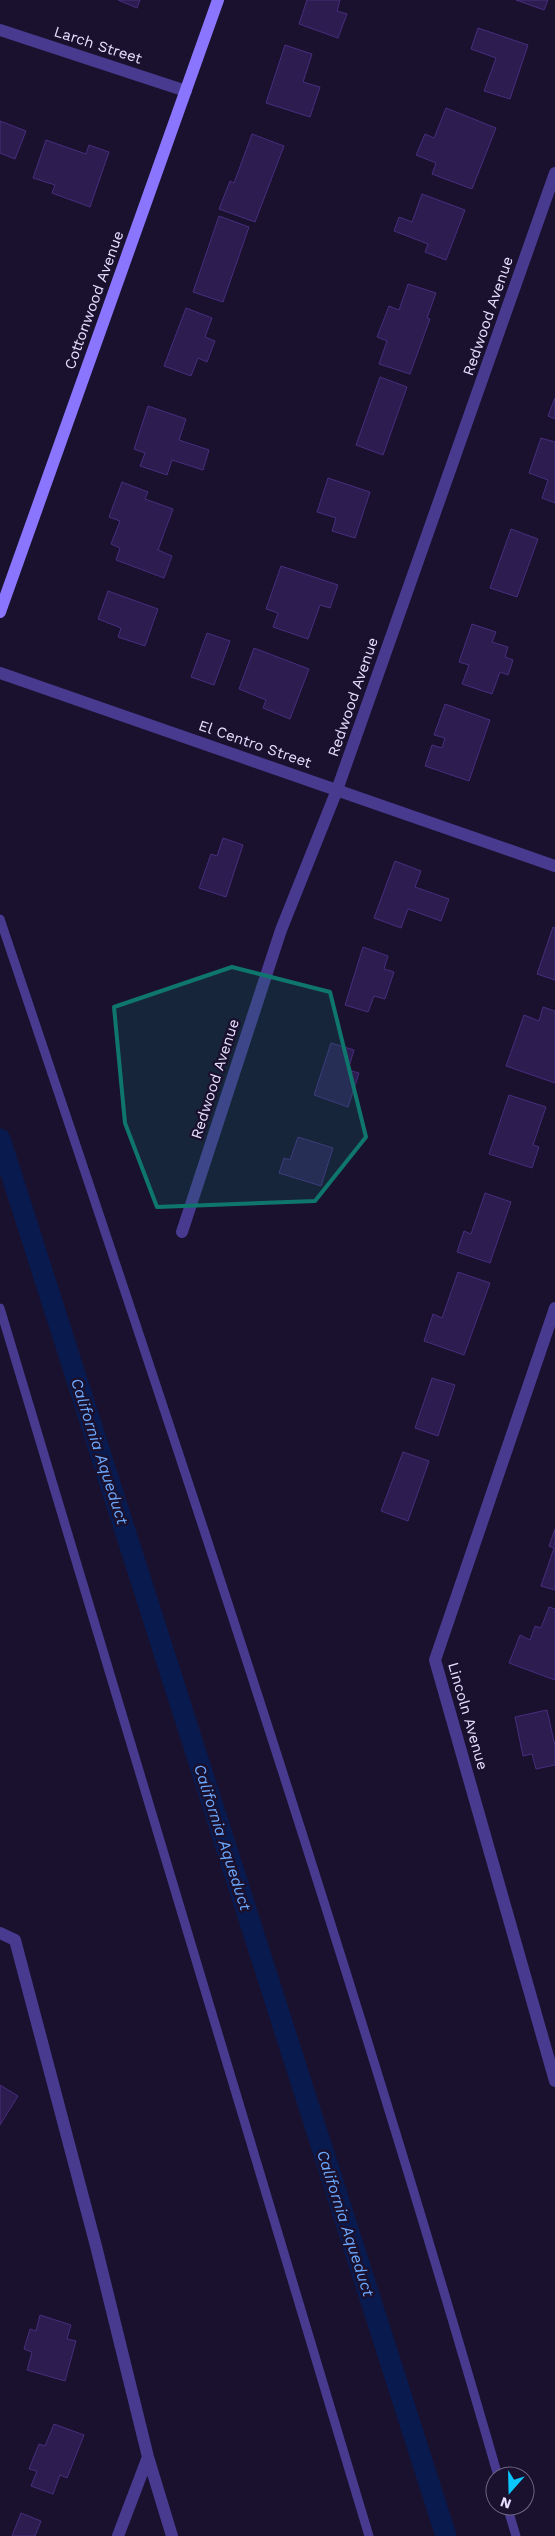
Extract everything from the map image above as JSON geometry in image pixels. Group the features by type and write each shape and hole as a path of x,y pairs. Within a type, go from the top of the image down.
{"street":[{"name":"Cottonwood Avenue","path":"0,612 218,0"},
{"name":"Larch Street","path":"0,30 186,91"},
{"name":"Redwood Avenue","path":"182,1232 281,930 337,790 555,173"},
{"name":"El Centro Street","path":"0,673 555,866"},
{"name":"Lincoln Avenue","path":"555,1308 435,1660 555,2081"},
{"path":"0,1933 15,1940 96,2246 148,2457 172,2536"},
{"path":"118,2536 148,2457"}],"lane":[{"path":"0,919 200,1513 444,2288 495,2466"},
{"path":"0,1308 369,2536"},
{"path":"510,2516 516,2536"}],"highlighted area":[{"path":"232,967 330,992 366,1137 315,1201 157,1207 125,1123 114,1007"}],"building":[{"path":"118,0 140,0 137,8"},
{"path":"307,0 340,0 337,11 347,14 338,38 299,24"},
{"path":"516,0 548,0 544,10"},
{"path":"478,28 528,45 510,99 484,91 496,58 471,49"},
{"path":"285,45 312,54 303,82 320,87 310,117 266,103"},
{"path":"446,108 496,128 472,189 432,174 436,163 416,155 425,134 434,138"},
{"path":"0,121 26,131 15,159 0,153"},
{"path":"252,134 284,146 255,222 219,209 230,181 234,183"},
{"path":"46,140 86,154 89,145 109,152 90,207 52,193 55,185 33,178"},
{"path":"422,194 465,210 446,260 425,252 428,244 394,231 399,217 412,222"},
{"path":"219,216 249,227 223,302 193,292"},
{"path":"408,284 436,293 427,318 430,319 410,374 379,364 387,341 377,337 389,306 399,310"},
{"path":"186,308 212,318 205,337 215,341 207,362 198,358 191,376 164,366"},
{"path":"380,377 407,387 383,455 356,445"},
{"path":"555,398 555,419 548,416"},
{"path":"148,406 186,419 179,440 209,450 203,470 172,460 167,475 140,466 145,453 134,449"},
{"path":"541,438 555,442 555,503 542,498 548,480 529,473"},
{"path":"328,478 370,492 355,538 332,531 336,518 317,512"},
{"path":"122,482 148,492 145,499 173,509 158,550 172,556 164,578 116,560 120,548 111,544 120,521 109,517"},
{"path":"511,529 538,539 517,597 490,588"},
{"path":"281,566 338,585 330,608 320,605 308,639 273,627 278,613 266,609"},
{"path":"108,591 158,609 145,646 118,637 121,628 98,619"},
{"path":"472,624 496,632 492,642 508,647 505,657 513,660 508,675 500,672 492,694 462,684 469,665 459,662"},
{"path":"207,633 230,641 214,685 191,677"},
{"path":"254,648 309,669 290,719 263,708 266,700 239,689"},
{"path":"445,704 490,720 469,781 425,766 432,745 442,748 445,738 434,735"},
{"path":"223,838 243,845 226,897 199,888 211,854 217,856"},
{"path":"395,861 421,871 415,887 449,899 441,921 408,909 401,928 374,918"},
{"path":"553,927 555,928 555,980 537,974"},
{"path":"363,947 388,956 384,969 394,972 385,999 374,996 368,1012 345,1005"},
{"path":"543,1007 555,1011 555,1083 506,1066 524,1015 539,1021"},
{"path":"331,1043 354,1050 348,1070 359,1073 348,1107 314,1095"},
{"path":"509,1095 546,1107 533,1145 539,1147 532,1168 489,1154"},
{"path":"298,1137 333,1148 321,1186 279,1173 284,1158 290,1160"},
{"path":"485,1193 511,1202 490,1263 457,1252 464,1231 471,1234"},
{"path":"458,1272 490,1283 464,1355 424,1341 433,1314 442,1318"},
{"path":"432,1378 455,1385 438,1436 415,1428"},
{"path":"403,1452 429,1461 408,1521 381,1511"},
{"path":"555,1529 555,1590 541,1586 554,1548 549,1546"},
{"path":"549,1607 555,1609 555,1680 509,1663 520,1635 530,1640 535,1626 541,1628"},
{"path":"547,1710 555,1746 555,1765 536,1769 532,1754 523,1756 515,1717"},
{"path":"0,2085 18,2096 0,2125"},
{"path":"40,2315 71,2325 67,2339 76,2341 65,2381 27,2370 32,2352 24,2349 30,2329 36,2331"},
{"path":"54,2424 84,2435 67,2478 60,2475 53,2494 31,2486 37,2471 29,2469 39,2444 45,2446"},
{"path":"21,2513 41,2521 35,2536 12,2536"}],"waterway":[{"name":"California Aqueduct","path":"0,1139 446,2536"}]}
